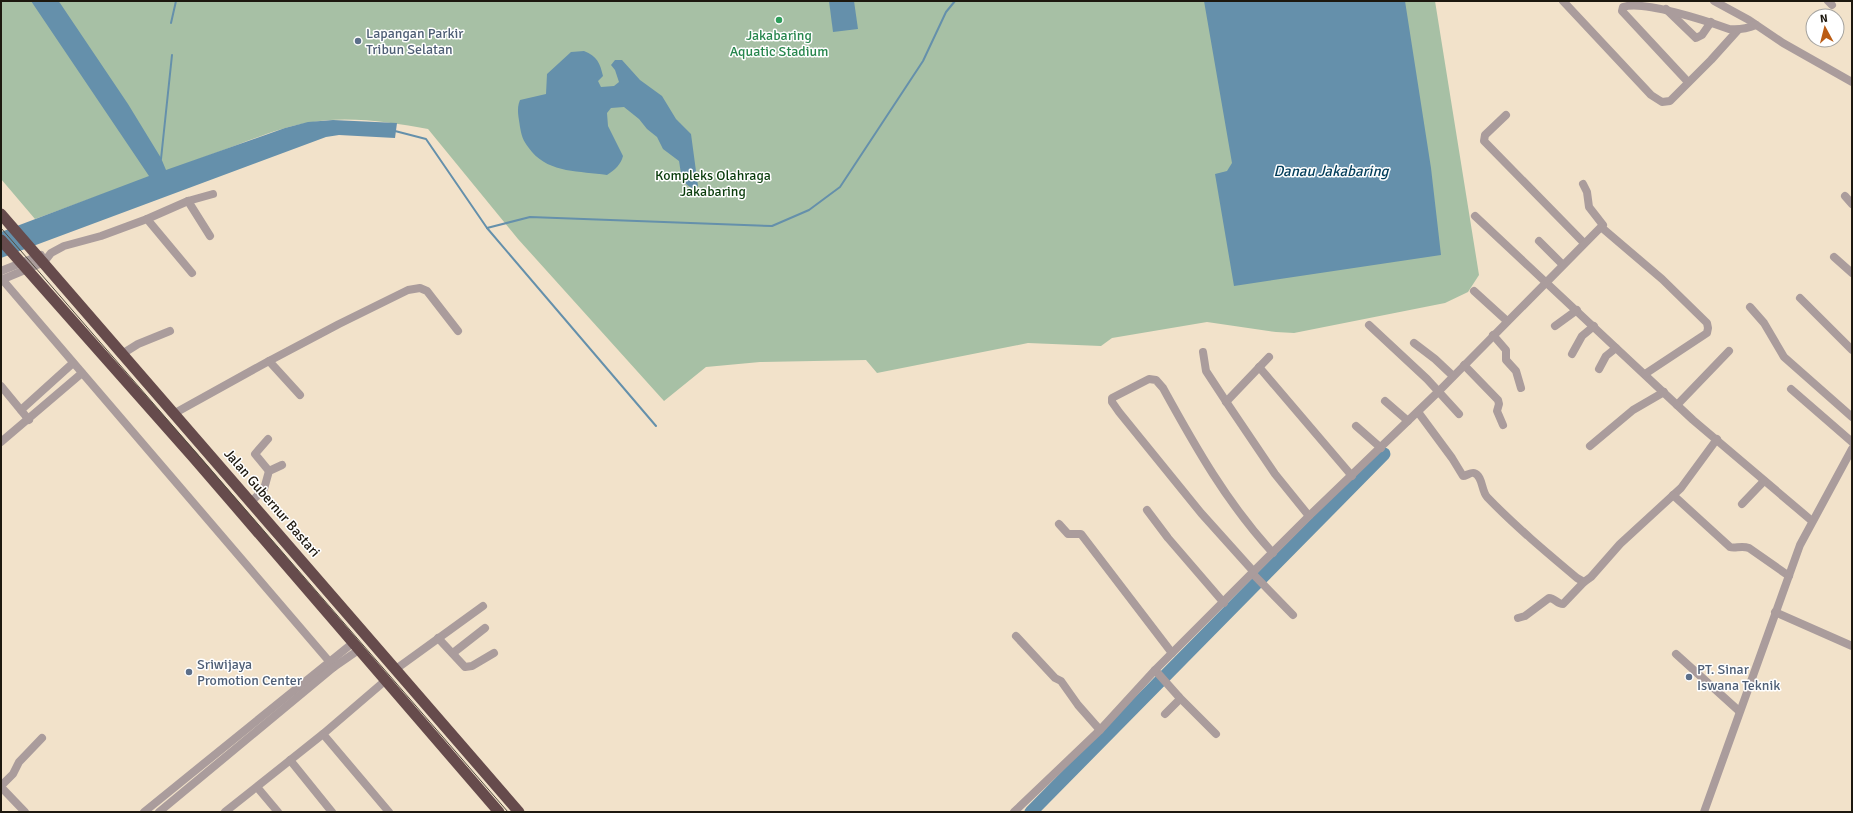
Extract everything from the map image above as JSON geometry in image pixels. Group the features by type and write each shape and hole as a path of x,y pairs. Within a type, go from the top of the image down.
{"highway":[{"name":"Jalan Gubernur Bastari","path":"1,214 42,255 122,354 175,413 519,812"},
{"name":"Jalan Gubernur Bastari","path":"1,240 194,458 353,648 386,680 500,812"}],"street":[{"path":"1563,1 1657,100 1662,102 1670,101 1711,60 1738,30"},
{"path":"1714,1 1766,31 1783,43 1852,82"},
{"path":"1688,82 1622,9 1626,6 1639,5 1665,8 1738,30 1748,29 1756,25"},
{"path":"1665,8 1696,38 1702,35 1711,22"},
{"path":"1506,115 1484,136 1484,141 1581,240"},
{"path":"1583,184 1587,192 1589,207 1603,225"},
{"path":"212,194 188,201 147,219 101,236 64,246 22,264 1,277 73,363 335,661"},
{"path":"1845,196 1852,204"},
{"path":"188,201 210,236"},
{"path":"1475,216 1677,405 1812,521"},
{"path":"147,219 192,274"},
{"path":"1014,812 1100,730 1155,670 1254,574 1309,516 1439,391 1546,282 1559,262 1581,240 1601,227 1662,279 1707,323 1707,333 1645,374"},
{"path":"1539,241 1559,262"},
{"path":"1834,257 1852,273"},
{"path":"175,413 346,320 408,290 420,288 427,291 458,331"},
{"path":"1474,291 1507,321"},
{"path":"1800,298 1852,350"},
{"path":"1750,307 1764,323 1784,357 1852,417"},
{"path":"1555,326 1577,310"},
{"path":"1369,325 1421,373 1459,414"},
{"path":"1572,354 1582,336 1594,326"},
{"path":"122,354 138,344 170,330"},
{"path":"1493,335 1506,350 1506,359 1516,371 1521,388"},
{"path":"1414,343 1435,359 1453,376"},
{"path":"1599,369 1606,356 1616,348"},
{"path":"1677,405 1729,351"},
{"path":"1203,352 1206,371 1226,402 1262,456 1292,497 1309,516"},
{"path":"1226,402 1268,357"},
{"path":"270,362 300,395"},
{"path":"21,410 73,363"},
{"path":"1464,365 1498,400 1500,404 1497,411 1503,425"},
{"path":"1259,367 1352,476"},
{"path":"1,442 29,420 82,373"},
{"path":"1273,553 1258,538 1226,496 1198,452 1163,388 1156,380 1150,379 1112,398 1112,402 1119,412 1202,513 1267,589 1293,615"},
{"path":"1,386 29,420"},
{"path":"1791,389 1852,442"},
{"path":"1590,446 1632,410 1664,392"},
{"path":"1385,401 1408,421"},
{"path":"1418,412 1452,458 1463,476 1472,473 1476,474 1481,480 1482,492 1519,528 1577,578 1584,582"},
{"path":"1356,426 1381,448"},
{"path":"251,502 264,489 268,471 255,454 268,439"},
{"path":"1518,618 1525,616 1550,598 1553,598 1559,604 1565,603 1584,582 1591,577 1620,544 1673,495 1692,475 1717,439"},
{"path":"1704,812 1739,711 1800,545 1852,449"},
{"path":"268,471 282,465"},
{"path":"1742,504 1764,481"},
{"path":"1673,495 1730,547 1744,546 1749,548 1789,576"},
{"path":"1147,510 1168,538 1224,603"},
{"path":"1059,524 1068,534 1081,534 1172,653"},
{"path":"396,669 483,606"},
{"path":"1775,612 1852,646"},
{"path":"453,653 485,628"},
{"path":"1016,636 1055,678 1061,681 1078,705 1100,730"},
{"path":"438,638 453,653 462,666 468,667 494,652"},
{"path":"144,812 353,648"},
{"path":"1676,654 1739,711"},
{"path":"159,812 335,661"},
{"path":"1155,670 1179,697 1216,734"},
{"path":"225,812 323,734 386,680"},
{"path":"1165,714 1179,700 1179,697"},
{"path":"323,734 389,812"},
{"path":"25,812 1,786 13,774 19,762 42,738"},
{"path":"290,760 332,812"},
{"path":"257,787 278,812"}],"green space":[{"name":"Kompleks Olahraga Jakabaring","path":"1,1 1435,1 1479,275 1468,292 1445,303 1294,333 1276,332 1207,322 1112,338 1101,346 1028,343 877,373 866,360 760,362 706,367 664,401 518,239 428,129 368,120 322,121 296,125 35,219 1,179"}],"water":[{"path":"31,1 58,1 60,3 128,104 161,158 166,170 285,128 308,122 333,120 397,123 395,138 339,135 326,137 1,258 1,232 149,176"},
{"path":"829,1 854,1 858,29 833,32"},
{"name":"Danau Jakabaring","path":"1204,1 1405,1 1431,168 1441,255 1234,286 1215,174 1227,171 1232,163"},
{"path":"584,51 592,55 601,67 603,76 598,81 601,87 614,86 619,82 615,70 611,65 615,60 622,60 640,80 662,96 676,119 691,134 698,186 692,188 688,186 682,177 679,161 663,149 657,137 647,129 639,119 624,107 611,108 607,113 608,126 623,156 617,167 607,175 566,170 548,164 539,159 532,152 527,146 521,131 518,110 520,100 546,94 547,74 571,52"}],"waterway":[{"path":"171,23 176,1"},
{"path":"487,228 530,217 772,226 809,210 840,187 923,61 946,12 955,1"},
{"path":"161,159 172,55"},
{"path":"395,131 426,139 487,228 656,426"},
{"path":"1031,812 1384,454"}],"tram line":[{"path":"1,228 508,812"}],"place":[{"name":"Jakabaring Aquatic Stadium","path":"779,20"},
{"name":"Lapangan Parkir Tribun Selatan","path":"358,41"},
{"name":"Sriwijaya Promotion Center","path":"189,672"},
{"name":"PT. Sinar Iswana Teknik","path":"1689,677"}]}
